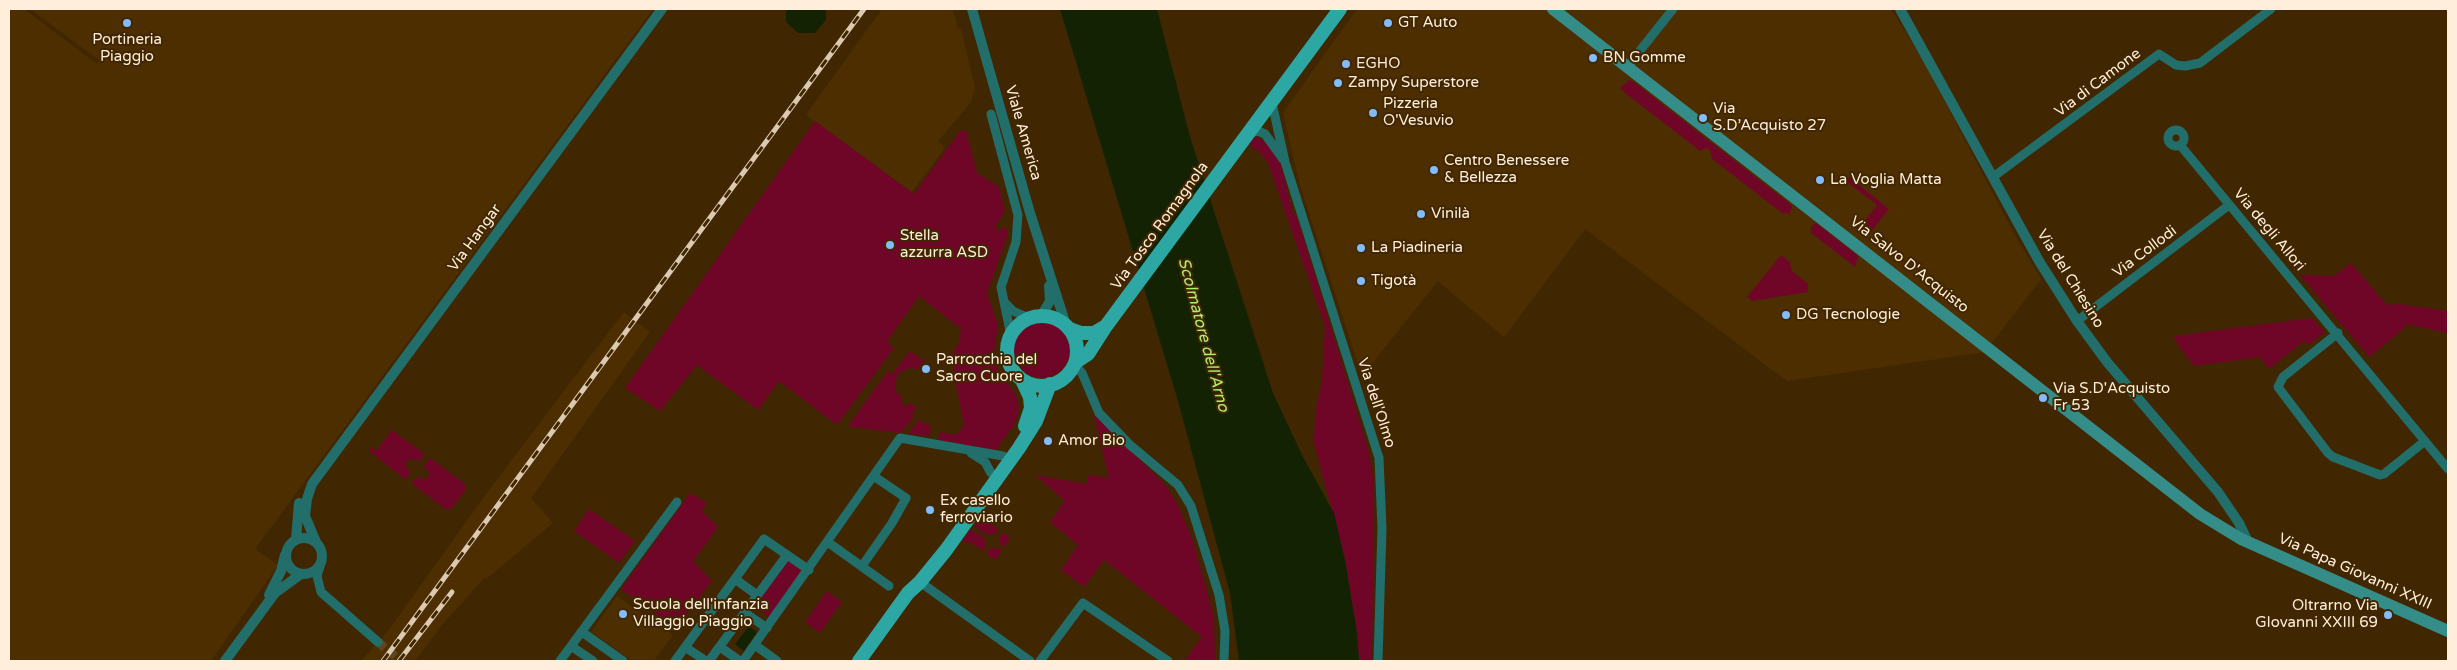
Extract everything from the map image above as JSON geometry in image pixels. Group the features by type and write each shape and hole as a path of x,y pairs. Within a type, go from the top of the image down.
{"main road":[{"name":"Via Tosco Romagnola","path":"1240,144 1246,128 1331,9"},
{"name":"Via Tosco Romagnola","path":"1076,364 1088,354 1100,333 1340,9"},
{"name":"Via Salvo D'Acquisto","path":"1553,9 2200,514 2248,542"},
{"path":"908,594 915,578 1023,429 1030,414 1030,402 1022,380 1014,371 1009,360 1008,346 1017,326 1035,317 1057,320 1081,333 1100,333"},
{"path":"1022,380 1034,384 1050,384 1064,377 1076,364 1077,345 1068,327"},
{"path":"859,661 908,594 920,582 1030,431 1040,413 1050,384"},
{"name":"Via Papa Giovanni XXIII","path":"2248,542 2448,631"}],"street":[{"name":"Via Hangar","path":"296,539 303,492 312,484 662,9"},
{"name":"Viale America","path":"972,9 1046,265"},
{"path":"1627,67 1673,9"},
{"name":"Via del Chiesino","path":"1900,9 2039,261 2077,321 2107,362 2218,492 2239,523 2248,542"},
{"name":"Via di Camone","path":"1993,177 2158,54 2176,65 2200,63 2271,9"},
{"name":"Via dell'Olmo","path":"1272,103 1285,162 1379,458 1382,528 1378,661"},
{"path":"991,114 1018,220 1016,242 1001,287 1011,336"},
{"name":"Via dell'Olmo","path":"1249,133 1258,131 1266,134 1285,162"},
{"name":"Via degli Allori","path":"2180,145 2338,333 2448,469"},
{"name":"Via Collodi","path":"2077,321 2229,204"},
{"path":"1002,299 1013,311 1035,317 1047,307 1050,297 1046,265"},
{"path":"1046,265 1068,327"},
{"path":"2338,333 2283,377 2278,386 2328,453 2332,457 2380,475 2384,474 2425,441"},
{"path":"1076,364 1082,373 1099,413 1130,445 1178,485 1191,506 1219,595 1225,631 1224,661"},
{"path":"720,647 741,661 755,645 875,477 900,438 1003,456"},
{"path":"964,450 983,460 992,473"},
{"path":"862,566 892,523 906,498 875,477"},
{"name":"Via Hangar","path":"312,484 307,499 306,516 316,542"},
{"path":"560,661 677,502"},
{"path":"264,608 281,571 289,545 296,539 307,538 316,542 322,552 317,576 322,592 378,642"},
{"path":"675,661 764,539 809,570"},
{"path":"828,543 889,586"},
{"path":"286,554 289,566 301,574"},
{"path":"686,647 708,661 787,555"},
{"path":"225,661 279,589 301,574 313,572 320,563"},
{"path":"735,579 758,595"},
{"path":"920,582 1030,661"},
{"path":"1040,661 1083,603 1168,661"},
{"path":"745,613 767,628"},
{"path":"582,632 623,661"},
{"path":"755,645 777,661"},
{"path":"571,646 593,661"}],"shaded area":[{"path":"9,9 24,9 97,64 99,60 30,9 653,9 255,549 278,565 211,661 9,661"},
{"path":"882,9 953,9 958,29 961,29 975,88 971,102 938,141 945,148 912,192 806,115"},
{"path":"1357,9 1891,9 1925,64 2013,232 2041,279 1985,352 1787,381 1585,229 1504,337 1438,281 1362,376 1300,185 1283,113"},
{"path":"1629,80 1790,204 1792,207 1789,214 1782,213 1712,159 1710,150 1706,148 1700,151 1625,93 1621,89"},
{"path":"815,121 914,194 960,131 966,130 977,173 999,187 1005,210 995,228 999,231 1003,227 1006,228 1008,234 987,293 998,325 994,352 997,369 1016,395 1019,409 1015,423 996,450 938,440 940,432 955,435 964,426 952,363 952,354 959,343 961,329 919,296 887,342 894,348 837,425 779,381 758,410 697,365 660,411 625,388"},
{"path":"1256,137 1266,142 1281,165 1293,213 1297,217 1369,452 1373,477 1374,522 1372,661 1359,661 1357,633 1345,560 1314,443 1315,414 1322,381 1325,326 1268,163 1259,152 1249,145 1252,139"},
{"path":"1849,177 1889,209 1866,238 1857,231 1877,205 1847,182"},
{"path":"1816,223 1858,256 1855,267 1811,233 1811,227"},
{"path":"1781,255 1790,262 1791,270 1808,284 1808,292 1752,301 1747,297"},
{"path":"2351,263 2387,305 2399,304 2448,311 2448,333 2404,324 2406,327 2369,357 2300,275 2334,276"},
{"path":"624,312 650,332 531,498 553,523 486,579 484,578 441,626 415,661 361,661 387,632 495,482"},
{"path":"2312,318 2325,332 2310,344 2303,342 2269,369 2260,357 2194,366 2177,344 2174,336"},
{"path":"1042,322 1053,324 1062,330 1068,339 1070,350 1068,361 1062,370 1053,376 1042,378 1031,376 1022,370 1016,361 1014,350 1016,339 1022,330 1031,324"},
{"path":"910,351 924,361 916,370 912,367 897,374 895,391 901,396 901,404 905,406 910,403 917,408 912,412 915,415 901,433 850,427 850,423 888,371 892,374"},
{"path":"1093,412 1165,485 1177,503 1192,538 1214,617 1215,661 1184,661 1202,637 1104,560 1084,587 1061,570 1078,545 1050,522 1065,501 1035,475 1087,484 1088,475 1109,478"},
{"path":"920,418 921,422 931,426 929,436 908,434"},
{"path":"392,430 425,454 419,461 410,459 407,461 406,467 411,471 406,480 369,451 370,447 376,451"},
{"path":"430,458 466,485 465,491 451,509 445,509 411,483 417,477 423,479 428,477 429,473 424,465"},
{"path":"690,493 707,503 702,511 718,527 693,561 712,581 676,628 621,589"},
{"path":"589,509 635,541 619,563 574,531"},
{"path":"982,515 985,520 998,529 995,534 987,535 974,526"},
{"path":"971,529 985,539 986,546 983,551 971,543 962,541"},
{"path":"1002,532 1010,538 1004,547 1000,544 999,537"},
{"path":"991,548 997,548 1002,551 995,560 986,554"},
{"path":"788,560 804,571 770,618 754,606"},
{"path":"827,591 842,602 820,633 805,622"},
{"name":"Scuola dell'infanzia Villaggio Piaggio","path":"617,596 673,635 654,661 633,661 591,632"}],"water":[{"path":"786,9 826,9 826,20 815,33 798,33 786,22"},
{"name":"Scolmatore dell'Arno","path":"1060,9 1157,9 1190,137 1273,393 1303,457 1334,513 1345,560 1357,633 1359,661 1239,661 1230,593 1178,401"},
{"path":"749,626 757,632 744,651 735,644"}],"tunnel":[{"path":"378,642 401,661"}],"railway":[{"path":"383,661 864,9"},
{"path":"399,661 452,592"}],"place":[{"name":"Portineria Piaggio","path":"127,23"},
{"name":"GT Auto","path":"1388,23"},
{"name":"BN Gomme","path":"1593,58"},
{"name":"EGHO","path":"1346,64"},
{"name":"Zampy Superstore","path":"1338,83"},
{"name":"Pizzeria O'Vesuvio","path":"1373,113"},
{"name":"Via S.D’Acquisto 27","path":"1703,118"},
{"name":"Centro Benessere & Bellezza","path":"1434,170"},
{"name":"La Voglia Matta","path":"1820,180"},
{"name":"Vinilà","path":"1421,214"},
{"name":"Stella azzurra ASD","path":"890,245"},
{"name":"La Piadineria","path":"1361,248"},
{"name":"Tigotà","path":"1361,281"},
{"name":"DG Tecnologie","path":"1786,315"},
{"name":"Parrocchia del Sacro Cuore","path":"926,369"},
{"name":"Via S.D'Acquisto Fr 53","path":"2043,398"},
{"name":"Amor Bio","path":"1048,441"},
{"name":"Ex casello ferroviario","path":"930,510"},
{"name":"Scuola dell'infanzia Villaggio Piaggio","path":"623,614"},
{"name":"Oltrarno Via GIovanni XXIII 69","path":"2388,615"}]}
